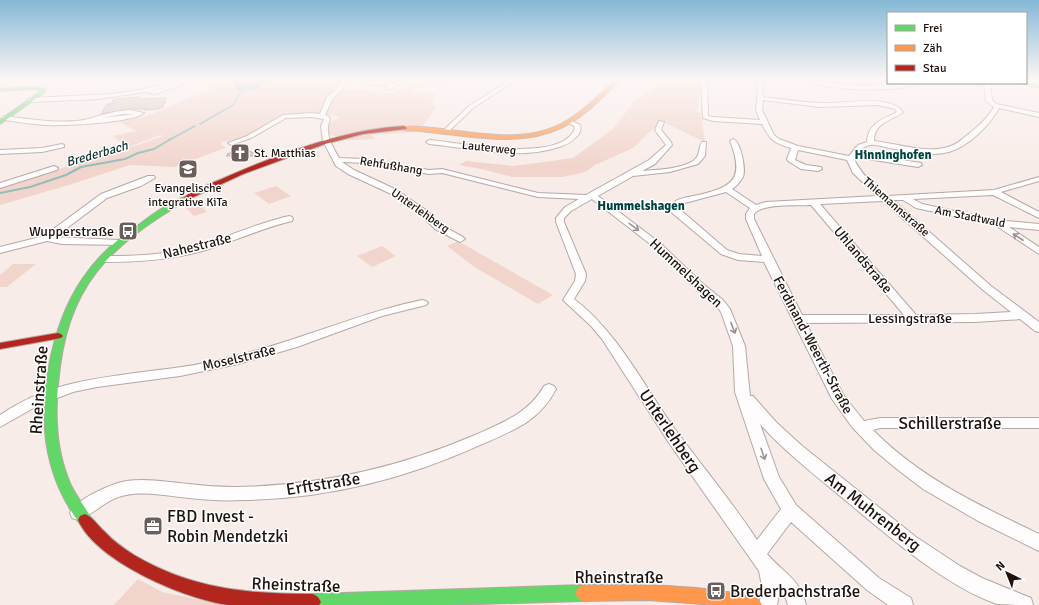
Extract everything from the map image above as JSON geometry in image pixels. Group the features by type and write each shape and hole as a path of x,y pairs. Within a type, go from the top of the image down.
{"street":[{"path":"4,117 17,108"},
{"path":"326,142 324,126 328,108"},
{"path":"447,130 471,108"},
{"name":"Rheinstraße","path":"586,108 561,128 550,132 521,136 493,136 447,130 405,128 378,130 326,142 261,165 210,186 164,212 118,243 75,296 58,336 51,395 51,450 56,470 64,491 78,513 94,532 120,554 171,580 223,597 319,604 504,594 666,593 717,597 754,605"},
{"path":"705,108 705,117 713,119 764,122"},
{"path":"759,108 770,136 774,140 795,147 918,165"},
{"path":"870,143 872,130 876,125 900,112 897,108"},
{"path":"852,156 859,147 870,143 932,150 951,149 978,130 988,120 996,108"},
{"path":"1007,108 1039,115"},
{"path":"4,117 49,123 89,121 132,116 141,113 136,112 102,116 89,121"},
{"path":"231,143 249,137 285,116 302,114 327,118"},
{"name":"Lauterweg","path":"430,142 502,151 540,149 561,144 574,136 578,128 577,125 570,122"},
{"path":"589,197 652,162 669,145 658,130 661,122"},
{"path":"733,141 741,172 739,179 727,190 678,202 672,207 724,252 738,257 768,259"},
{"name":"Unterlehberg","path":"326,142 336,160 344,168 392,191 423,212 438,227 460,239"},
{"path":"628,175 679,168 694,163 699,159 704,143"},
{"path":"0,152 42,150 62,146"},
{"path":"795,147 791,159 792,161 804,166 818,169"},
{"name":"Thiemannstraße","path":"852,156 856,171 861,178 971,274 1039,328"},
{"name":"Rehfußhang","path":"336,160 365,160 429,172 446,172 538,195 589,197"},
{"path":"0,186 54,168"},
{"path":"47,238 104,196 151,178"},
{"path":"727,190 755,208 766,204 994,192 1039,179"},
{"path":"994,192 1039,215"},
{"name":"Unterlehberg","path":"589,197 563,213 560,218 560,222 581,274 580,281 568,300 590,318 609,338 677,444 762,561 787,583 797,605"},
{"name":"Hummelshagen","path":"589,197 658,245 698,285 723,306 732,324 739,346 742,392 772,479 790,510 873,584 904,605"},
{"name":"Am Stadtwald","path":"904,197 919,206 996,222 1039,227"},
{"name":"Uhlandstraße","path":"813,202 913,318"},
{"name":"Ferdinand-Weerth-Straße","path":"755,208 750,214 750,219 768,259 840,399 851,417 874,441 935,488 983,516 1039,542"},
{"name":"Nahestraße","path":"103,260 147,258 185,252 222,242 270,224 289,219"},
{"path":"996,222 1039,251"},
{"path":"0,250 47,238 62,241 118,243"},
{"name":"Moselstraße","path":"0,422 24,406 51,395 96,382 176,372 251,357 291,346 400,307 422,303"},
{"name":"Lessingstraße","path":"799,319 1021,315"},
{"path":"0,346 58,336"},
{"name":"Erftstraße","path":"78,513 107,494 125,488 143,486 199,492 251,493 292,491 347,482 393,470 427,461 499,430 534,411 546,397 549,389"},
{"name":"Am Muhrenberg","path":"742,392 756,410 799,453 912,544 936,561 982,589 1002,598 1024,605"},
{"name":"Schillerstraße","path":"861,427 880,422 1039,423"},
{"path":"762,561 790,510"},
{"name":"Unterlehberg","path":"762,561 771,586 768,605"}],"shaded area":[{"path":"165,108 324,108 320,115 297,113 276,116 278,117 242,138 222,142 221,145 226,147 225,148 174,167 130,165 0,205 0,188 122,150 163,136 160,135 129,147 113,136 136,131 120,122 147,116"},
{"path":"328,108 436,108 422,127 336,136 328,135 329,123 340,117 325,114"},
{"path":"629,108 698,108 697,112 701,113 705,142 661,121 633,148 595,165 587,171 577,174 562,177 513,177 459,165 466,161 514,166 573,158 614,128"},
{"path":"396,130 419,130 418,132 372,135 376,139 336,141 369,133"},
{"path":"276,186 291,196 269,204 254,193"},
{"path":"198,203 207,212 194,216 185,207"},
{"path":"458,241 553,295 538,304 473,266 447,246"},
{"path":"382,246 396,256 372,267 357,256"},
{"path":"13,264 36,264 7,287 0,287 0,275"},
{"path":"138,579 162,592 225,605 114,605"}],"building":[{"path":"104,108 160,108 144,110 145,109 130,109 101,114"},
{"name":"St. Matthias","path":"246,147 245,149 260,156 242,156 240,159 233,156 226,156 227,154"}],"waterway":[{"name":"Brederbach","path":"200,124 227,108"},
{"name":"Brederbach","path":"169,140 195,126"},
{"name":"Brederbach","path":"0,193 30,187 66,175 81,167 125,159 138,153 154,149 171,139"}],"traffic: fast":[{"path":"0,122 20,108"},
{"path":"85,520 75,507 61,479 53,449 51,401 55,364 62,332 72,303 87,278 105,256 128,235 155,216 187,198"},
{"path":"313,602 516,594 583,593"}],"traffic: slow":[{"path":"404,128 484,136 525,136 544,133 561,126 569,122 587,108"},
{"path":"583,593 669,593 712,597 754,605"}],"traffic: jam":[{"path":"187,198 241,173 323,143 363,132 404,128"},
{"path":"0,346 58,336"},
{"path":"85,520 92,529 117,552 141,566 185,586 200,591 238,599 313,602"}],"place":[{"name":"St. Matthias","path":"240,153"},
{"name":"Evangelische integrative KiTa","path":"188,169"},
{"name":"Wupperstraße","path":"128,231"},
{"name":"FBD Invest - Robin Mendetzki","path":"153,526"},
{"name":"Brederbachstraße","path":"716,591"}],"district":[{"name":"Hinninghofen","path":"893,155"},
{"name":"Hummelshagen","path":"641,206"}]}
